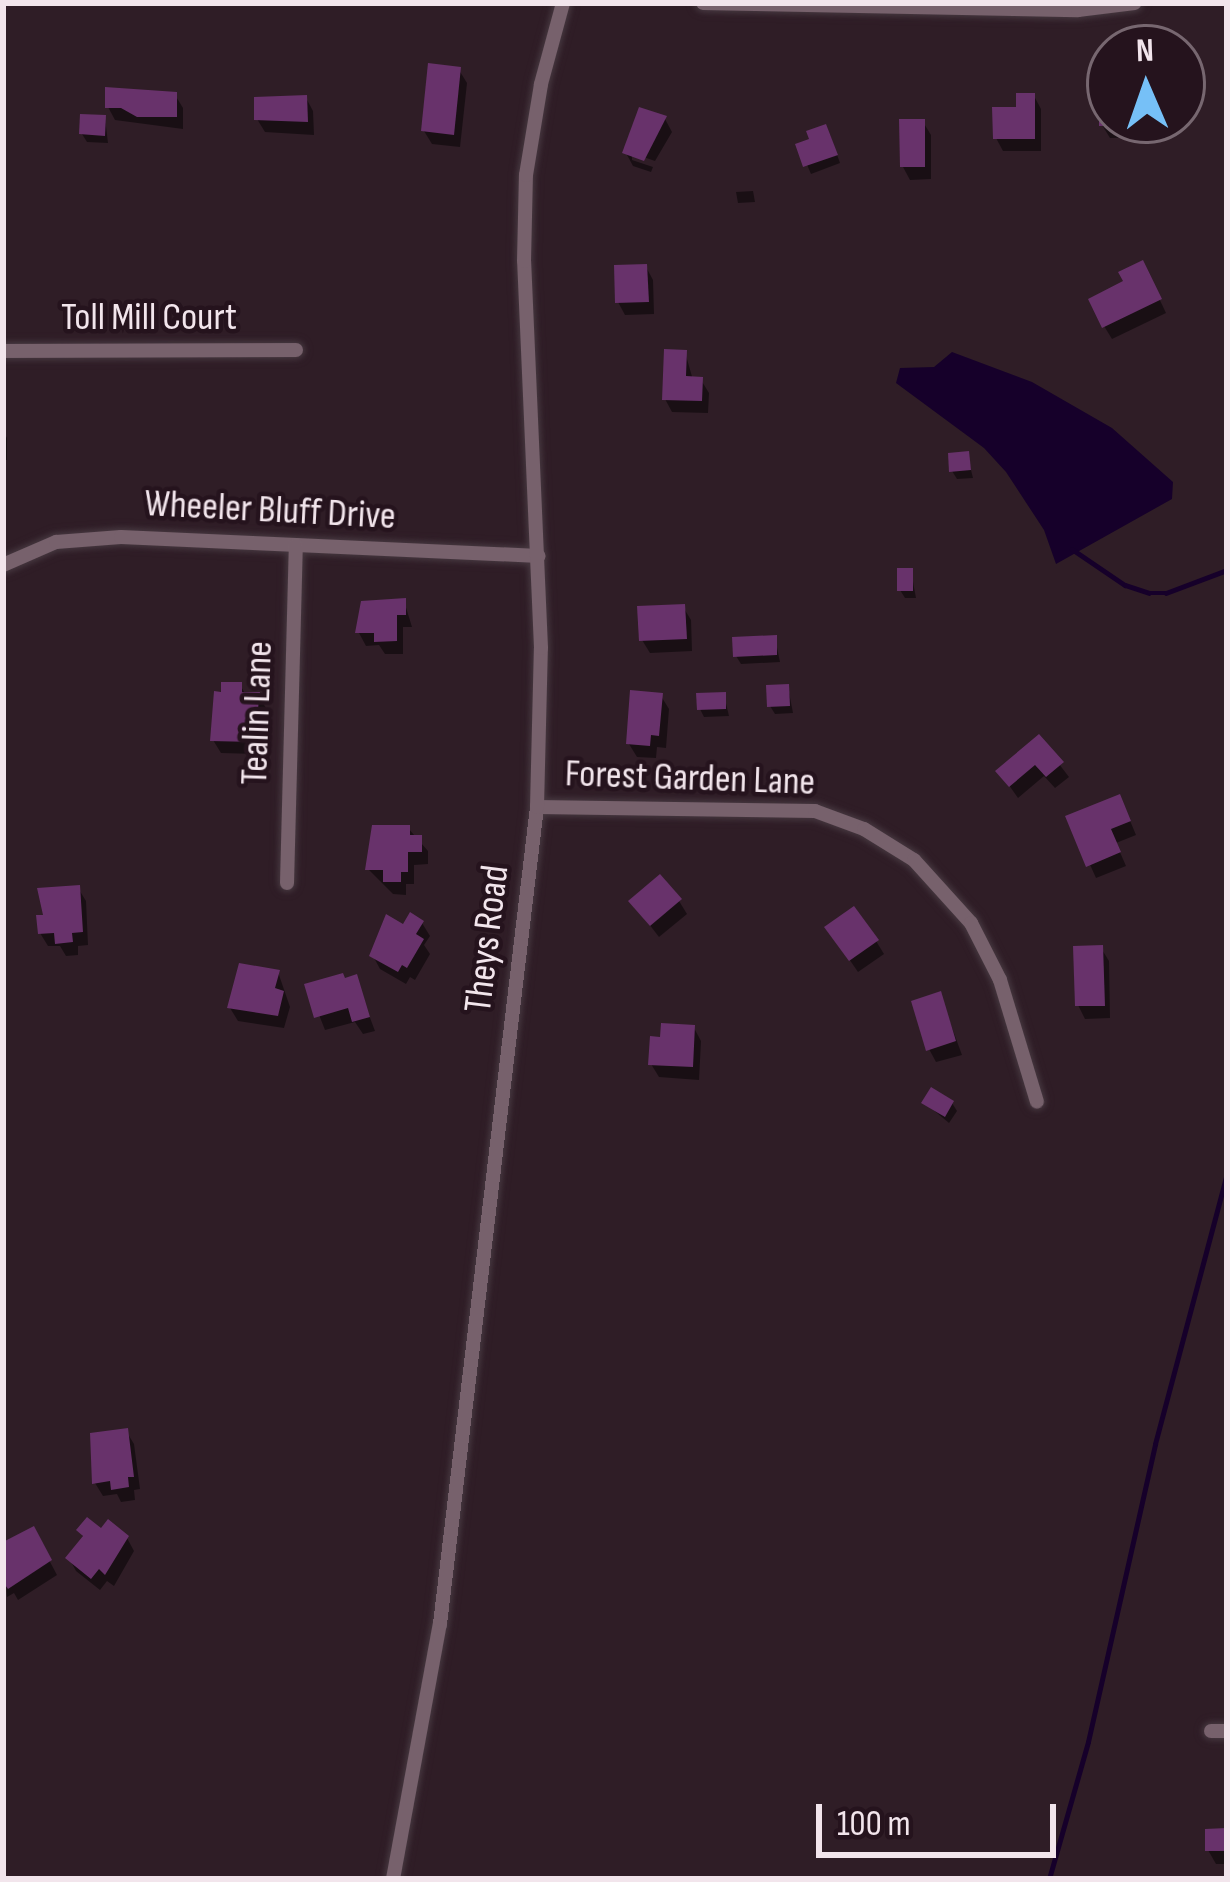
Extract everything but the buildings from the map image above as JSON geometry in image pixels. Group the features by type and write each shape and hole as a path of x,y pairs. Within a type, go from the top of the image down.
{"street":[{"name":"Theys Road","path":"393,1879 440,1624 537,807 539,556 524,260 526,175 541,84 563,3"},
{"path":"703,3 1078,10 1135,3"},
{"name":"Toll Mill Court","path":"3,351 296,350"},
{"name":"Wheeler Bluff Drive","path":"3,565 56,542 121,537 539,556"},
{"name":"Tealin Lane","path":"286,883 296,545"},
{"name":"Forest Garden Lane","path":"537,807 815,811 864,829 914,860 971,923 1000,980 1036,1102"}],"shaded area":[{"path":"952,352 1032,382 1112,428 1173,482 1172,499 1056,564 1044,530 1006,472 984,448 896,383 900,368 934,367"}],"waterway":[{"path":"1072,549 1125,585 1149,593 1166,593 1227,570"},
{"path":"1049,1879 1088,1742 1155,1444 1227,1173"}]}
